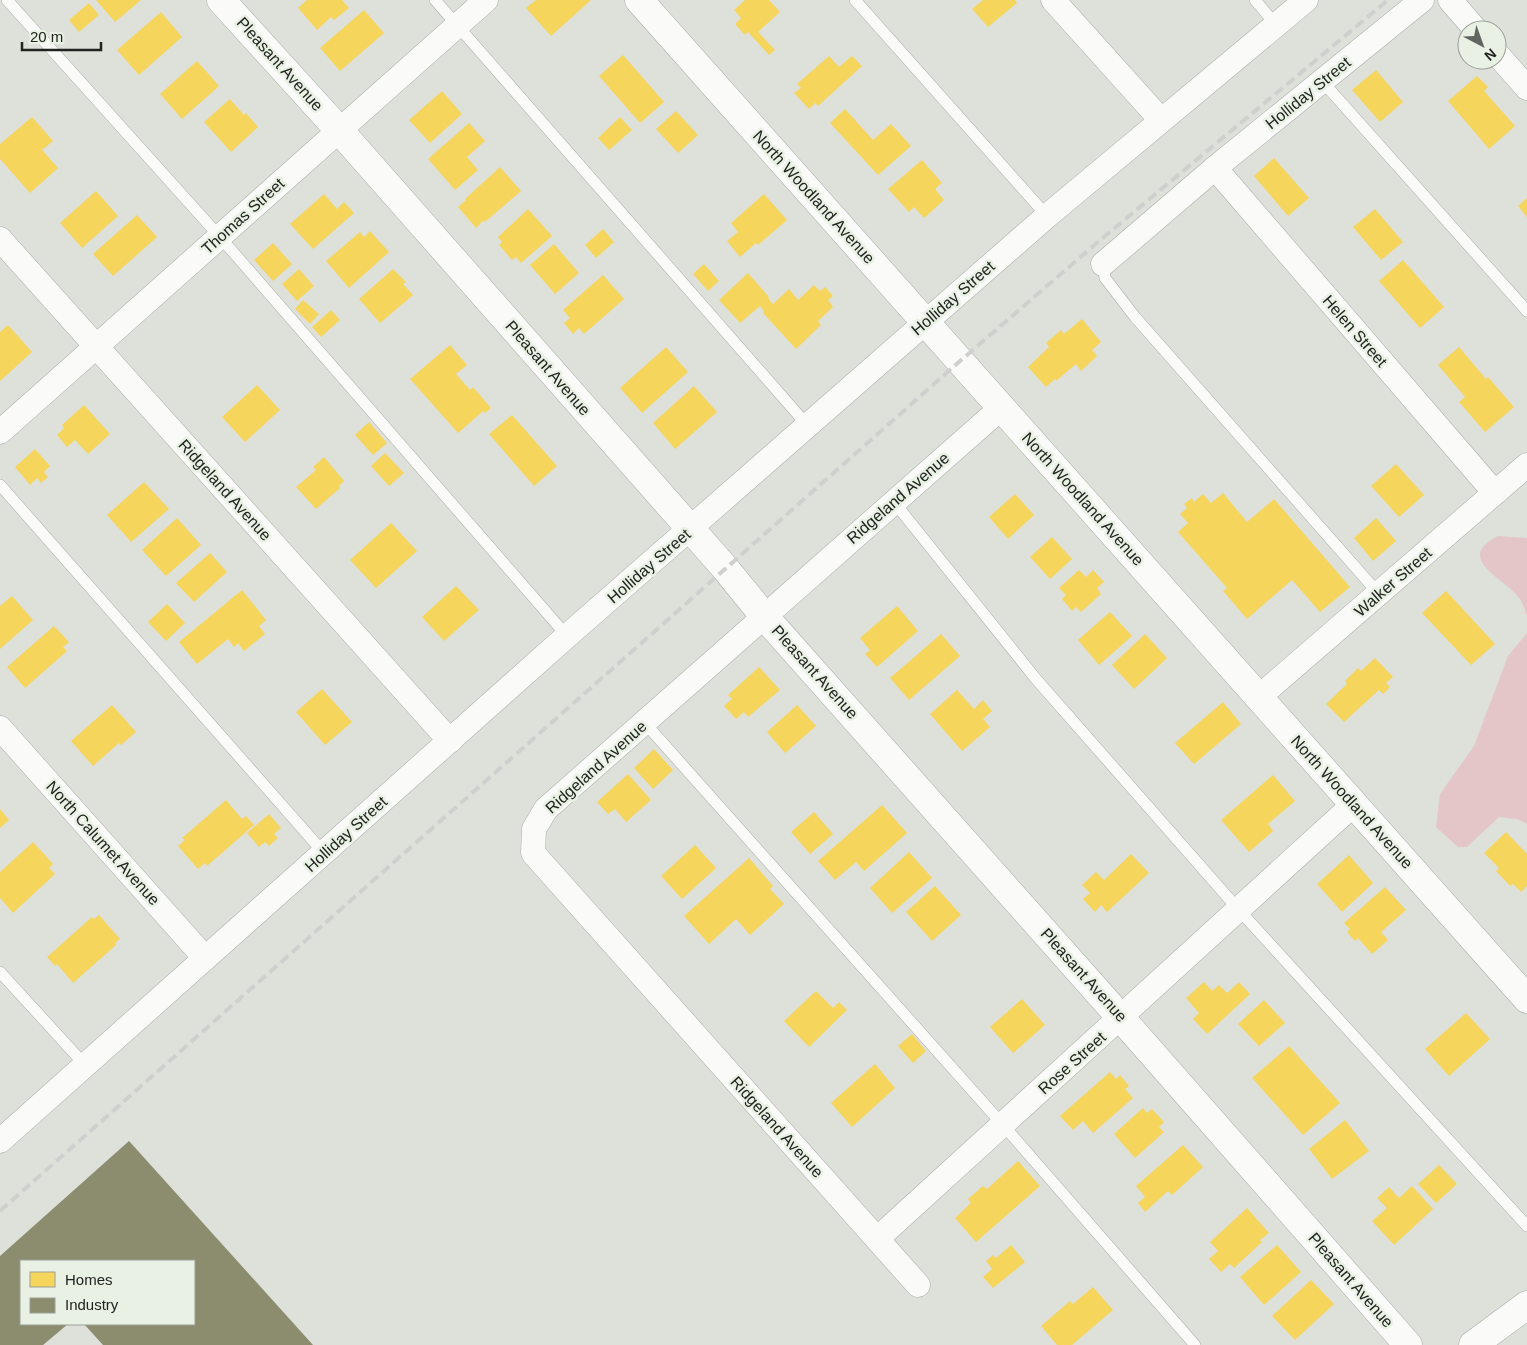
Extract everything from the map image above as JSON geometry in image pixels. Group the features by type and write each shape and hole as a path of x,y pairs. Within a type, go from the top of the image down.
{"street":[{"name":"Pleasant Avenue","path":"221,0 339,130 691,530 764,616 1122,1018 1408,1345"},
{"name":"Thomas Street","path":"0,432 486,0"},
{"name":"North Woodland Avenue","path":"639,0 1527,999"},
{"path":"1054,0 1161,120"},
{"name":"Holliday Street","path":"0,1141 567,636 691,530 1047,216 1306,0"},
{"name":"Holliday Street","path":"1103,264 1215,168 1422,0"},
{"path":"1450,0 1467,20"},
{"path":"1507,65 1527,88"},
{"name":"Helen Street","path":"1215,168 1495,493"},
{"name":"Ridgeland Avenue","path":"0,239 450,742"},
{"name":"Ridgeland Avenue","path":"918,1285 533,853 534,829 546,809 1001,408"},
{"name":"Walker Street","path":"1259,697 1527,465"},
{"name":"North Calumet Avenue","path":"0,728 205,958"},
{"name":"Rose Street","path":"877,1239 1122,1018 1354,804"},
{"path":"1473,1345 1527,1305"}],"lane":[{"path":"7,0 220,237 567,636"},
{"path":"435,0 808,426"},
{"path":"855,0 1047,216"},
{"path":"1255,0 1276,25"},
{"path":"1322,81 1527,311"},
{"path":"1103,264 1105,278 1135,317 1379,594"},
{"path":"0,485 324,853"},
{"path":"894,502 1036,680 1239,910 1527,1226"},
{"path":"644,722 1003,1125 1195,1345"},
{"path":"0,972 85,1065"}],"shaded area":[{"path":"1498,536 1527,538 1527,616 1520,600 1486,568 1481,560 1480,553 1485,544"},
{"path":"1527,633 1527,824 1517,819 1499,817 1467,847 1458,847 1436,827 1440,794 1474,746 1508,656"}],"building: Homes":[{"path":"96,0 141,0 115,22"},
{"path":"307,0 342,0 349,8 334,20 331,17 317,30 298,8"},
{"path":"536,0 591,0 551,36 526,8"},
{"path":"745,0 769,0 780,12 758,32 775,50 769,55 748,32 745,35 735,24 741,18 734,10"},
{"path":"983,0 1015,0 1017,3 988,27 972,9"},
{"path":"89,3 99,15 79,32 69,20"},
{"path":"364,10 384,33 340,71 320,48"},
{"path":"161,12 182,37 139,75 117,50"},
{"path":"623,55 664,102 640,123 599,76"},
{"path":"829,56 839,67 852,56 862,66 818,106 815,103 809,109 794,93 801,88 797,84"},
{"path":"197,61 219,86 182,119 160,94"},
{"path":"1376,70 1403,102 1380,122 1352,90"},
{"path":"1477,76 1488,87 1484,91 1515,126 1489,149 1448,101"},
{"path":"442,91 462,114 430,143 409,120"},
{"path":"230,99 258,127 231,152 204,122"},
{"path":"845,109 873,140 891,124 911,146 878,175 830,123"},
{"path":"676,111 698,135 678,153 656,129"},
{"path":"32,117 53,141 42,150 58,168 30,193 0,159 0,144"},
{"path":"620,117 632,130 609,150 598,138"},
{"path":"469,123 485,141 467,157 478,170 455,190 428,159"},
{"path":"1274,158 1309,198 1288,216 1254,176"},
{"path":"922,160 942,183 935,189 944,200 924,218 914,207 909,212 888,189"},
{"path":"500,167 521,191 476,228 458,207"},
{"path":"96,191 118,216 82,248 60,223"},
{"path":"324,194 337,209 344,202 354,213 313,249 290,224"},
{"path":"764,194 787,220 758,245 756,243 740,257 727,241 738,232 731,223"},
{"path":"1527,198 1527,217 1518,206"},
{"path":"528,209 552,236 521,263 516,257 512,260 499,245 502,242 498,237"},
{"path":"1375,209 1403,242 1381,260 1353,227"},
{"path":"137,215 157,237 113,276 93,254"},
{"path":"603,229 614,242 596,258 585,245"},
{"path":"370,231 389,252 349,288 326,261 360,232 364,237"},
{"path":"273,243 292,264 273,281 254,260"},
{"path":"554,244 579,273 555,294 530,265"},
{"path":"1403,260 1444,307 1420,328 1379,281"},
{"path":"704,264 719,281 708,291 693,274"},
{"path":"299,269 314,286 297,301 282,284"},
{"path":"393,269 406,282 403,284 413,295 380,323 359,299"},
{"path":"748,273 773,304 789,289 798,300 814,285 820,291 825,287 833,296 828,300 833,307 818,321 821,325 796,349 763,313 764,311 760,306 740,323 719,300"},
{"path":"603,275 624,299 584,334 579,328 573,334 564,323 570,318 563,310"},
{"path":"303,300 319,314 310,324 295,309"},
{"path":"331,310 340,320 321,337 312,327"},
{"path":"1082,319 1101,342 1092,350 1097,356 1081,371 1076,364 1046,387 1028,367 1049,347 1046,343 1061,330 1064,334"},
{"path":"8,325 32,352 0,381 0,332"},
{"path":"450,345 467,365 456,374 470,390 473,387 491,408 485,413 483,411 458,433 410,379"},
{"path":"666,347 688,372 642,413 620,388"},
{"path":"1459,347 1486,379 1488,377 1514,407 1485,432 1459,402 1465,397 1438,365"},
{"path":"257,385 280,410 245,442 222,417"},
{"path":"694,386 717,412 675,449 653,423"},
{"path":"84,405 110,434 88,454 75,440 67,447 57,435 64,428 62,425"},
{"path":"512,415 557,466 534,486 489,434"},
{"path":"369,422 387,443 373,455 355,435"},
{"path":"35,449 50,466 44,472 48,477 41,483 37,478 30,485 15,467"},
{"path":"385,453 404,473 389,486 371,466"},
{"path":"324,457 344,481 339,486 340,488 316,509 296,487 316,470 313,467"},
{"path":"1396,464 1424,495 1399,517 1371,486"},
{"path":"144,482 169,509 131,542 107,515"},
{"path":"1223,493 1247,522 1274,499 1350,587 1320,612 1292,580 1247,619 1223,591 1227,588 1178,532 1188,523 1180,514 1187,508 1184,504 1192,498 1194,502 1203,494 1211,503"},
{"path":"1015,494 1034,515 1008,539 989,517"},
{"path":"177,518 201,545 166,576 142,550"},
{"path":"1376,518 1396,541 1373,561 1354,538"},
{"path":"391,523 417,551 376,588 350,560"},
{"path":"1052,537 1072,559 1050,579 1030,557"},
{"path":"210,553 227,572 194,602 176,583"},
{"path":"1079,570 1086,577 1093,570 1104,582 1097,588 1101,594 1081,612 1076,607 1072,611 1062,599 1066,595 1059,588"},
{"path":"456,586 479,610 444,641 422,617"},
{"path":"242,590 266,620 259,626 265,634 244,651 238,643 234,647 228,639 197,664 179,642"},
{"path":"1446,591 1495,644 1471,665 1422,613"},
{"path":"12,596 33,620 0,649 0,606"},
{"path":"167,604 185,623 166,641 148,622"},
{"path":"897,606 918,631 877,667 865,654 870,650 860,638"},
{"path":"1110,612 1132,636 1099,665 1078,640"},
{"path":"54,626 69,642 63,647 67,651 25,688 7,667"},
{"path":"941,634 960,656 909,700 890,678"},
{"path":"1145,634 1167,658 1134,689 1112,665"},
{"path":"1375,658 1393,677 1386,683 1390,687 1383,694 1379,690 1344,722 1326,704 1347,684 1345,681 1358,668 1361,671"},
{"path":"759,667 780,690 748,717 744,712 736,719 724,706 732,699 728,695"},
{"path":"322,689 352,722 325,745 296,712"},
{"path":"957,690 974,709 983,700 992,711 983,719 990,727 962,751 930,714"},
{"path":"1223,702 1241,724 1194,764 1175,743"},
{"path":"112,705 136,732 121,745 119,743 93,766 71,741"},
{"path":"797,705 816,726 785,753 767,732"},
{"path":"654,749 673,770 653,789 634,768"},
{"path":"628,774 651,800 626,822 615,809 608,814 597,802"},
{"path":"1273,775 1295,801 1268,824 1273,831 1249,852 1221,820"},
{"path":"226,800 242,819 246,816 254,825 207,866 205,863 198,869 178,846 185,840 182,838"},
{"path":"882,805 907,833 864,871 856,862 835,880 818,861"},
{"path":"0,809 9,820 0,828"},
{"path":"814,812 833,834 810,854 791,832"},
{"path":"269,814 281,828 274,834 278,838 269,846 265,842 259,847 247,833"},
{"path":"1506,832 1527,854 1527,886 1521,892 1513,884 1510,886 1496,871 1499,868 1484,853"},
{"path":"33,842 53,864 49,868 55,874 13,913 0,898 0,872"},
{"path":"695,845 716,868 682,899 661,876"},
{"path":"909,852 932,878 892,913 870,888"},
{"path":"1131,854 1149,873 1107,912 1101,905 1095,912 1083,899 1090,893 1082,885 1096,872 1104,880"},
{"path":"1349,855 1373,883 1342,912 1317,884"},
{"path":"749,858 773,886 770,889 784,904 750,935 736,919 709,944 684,916"},
{"path":"935,886 961,915 932,941 906,912"},
{"path":"1385,887 1406,910 1381,932 1388,940 1372,954 1358,938 1355,941 1347,932 1350,929 1344,923"},
{"path":"99,915 120,939 115,943 116,945 73,983 57,964 55,966 47,957 92,917 94,919"},
{"path":"1204,982 1212,991 1219,985 1227,993 1239,982 1250,994 1207,1034 1193,1019 1199,1013 1186,998"},
{"path":"816,991 833,1008 839,1002 847,1010 809,1047 784,1021"},
{"path":"1022,999 1045,1025 1013,1053 990,1027"},
{"path":"1264,1000 1285,1023 1259,1046 1238,1024"},
{"path":"1466,1013 1490,1039 1449,1076 1425,1049"},
{"path":"912,1034 926,1051 913,1063 898,1046"},
{"path":"1289,1046 1340,1103 1303,1135 1252,1078"},
{"path":"875,1064 895,1088 852,1127 831,1103"},
{"path":"1110,1072 1116,1079 1120,1075 1129,1086 1125,1089 1133,1098 1093,1133 1083,1121 1073,1130 1060,1116"},
{"path":"1143,1108 1147,1113 1152,1109 1164,1122 1159,1127 1164,1132 1135,1158 1114,1134"},
{"path":"1345,1120 1369,1151 1332,1179 1309,1149"},
{"path":"1183,1145 1203,1167 1172,1195 1168,1191 1145,1212 1138,1203 1145,1197 1136,1186"},
{"path":"1018,1161 1040,1186 976,1242 955,1218 971,1203 968,1199 983,1186 987,1189"},
{"path":"1439,1165 1457,1184 1436,1203 1418,1184"},
{"path":"1412,1186 1433,1209 1394,1245 1372,1221 1387,1208 1377,1198 1389,1187 1399,1198"},
{"path":"1247,1208 1269,1233 1234,1268 1230,1264 1221,1272 1209,1259 1218,1251 1210,1242"},
{"path":"1011,1245 1025,1262 993,1288 983,1277 992,1269 986,1261 993,1255 996,1258"},
{"path":"1277,1245 1301,1272 1264,1305 1240,1277"},
{"path":"1311,1280 1334,1304 1295,1340 1272,1316"},
{"path":"1093,1287 1113,1310 1072,1345 1057,1345 1041,1326 1070,1301 1073,1304"}],"building: Industry":[{"path":"129,1141 313,1345 103,1345 85,1325 195,1325 195,1260 20,1260 20,1325 67,1325 43,1345 0,1345 0,1256"}],"railway":[{"path":"0,1211 960,361 1098,242 1388,0"}]}
